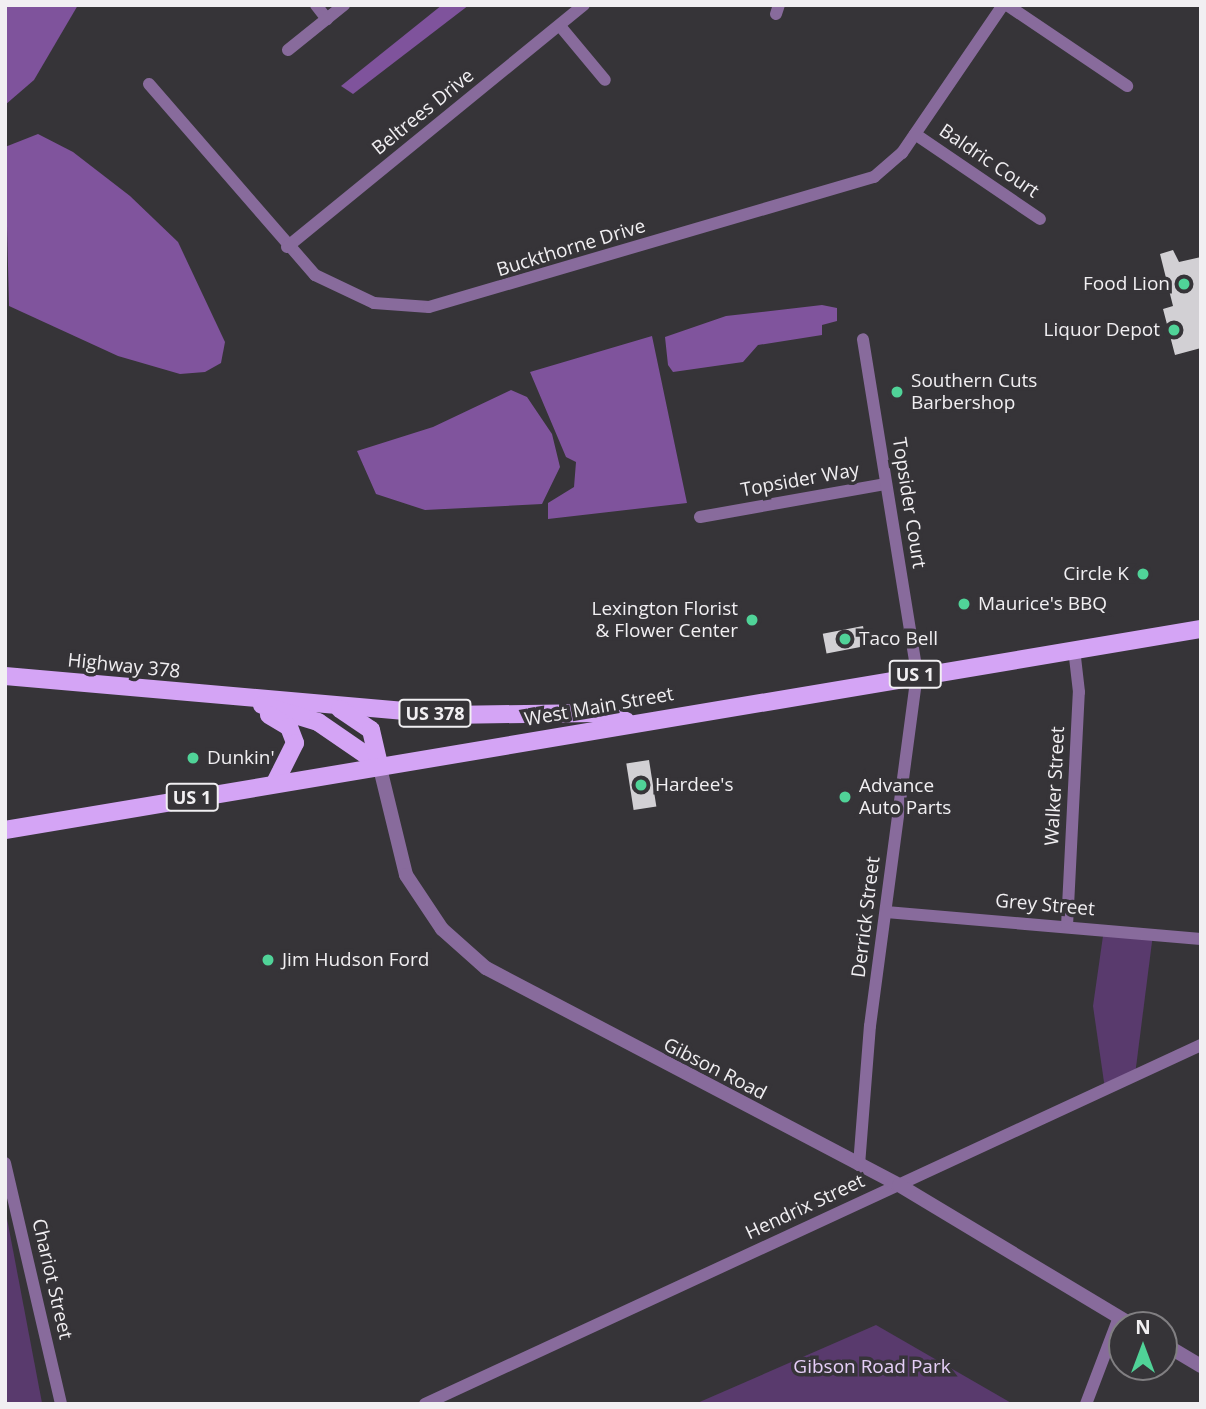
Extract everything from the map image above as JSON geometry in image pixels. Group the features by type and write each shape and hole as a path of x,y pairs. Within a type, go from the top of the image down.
{"main road":[{"name":"West Main Street","path":"5,830 917,673 1201,629"},
{"name":"Highway 378","path":"5,676 239,698"},
{"name":"US 378","path":"239,698 462,716 596,713 630,722"},
{"name":"US 378","path":"239,698 318,722 379,764"},
{"path":"239,698 280,721 294,736 292,757 275,783"},
{"path":"322,703 365,722 374,737 379,764"}],"street":[{"path":"316,5 327,19"},
{"path":"288,50 344,5"},
{"name":"Beltrees Drive","path":"287,247 584,5"},
{"path":"1005,5 1127,86"},
{"name":"Buckthorne Drive","path":"149,84 287,247 328,284 374,303 429,307 458,302 864,181 894,162 1005,5"},
{"path":"560,26 605,80"},
{"name":"Baldric Court","path":"915,134 1040,219"},
{"name":"Topsider Court","path":"863,339 917,673"},
{"name":"Topsider Way","path":"700,517 886,484"},
{"name":"Walker Street","path":"1067,926 1079,692 1074,649"},
{"name":"Derrick Street","path":"859,1166 886,912 917,673"},
{"name":"Gibson Road","path":"379,764 402,866 442,929 463,950 523,992 899,1185 1109,1311"},
{"name":"Grey Street","path":"886,912 1201,939"},
{"name":"Hendrix Street","path":"425,1404 1201,1045"},
{"name":"Chariot Street","path":"5,1163 61,1404"},
{"path":"1178,1352 1201,1366"},
{"path":"1086,1404 1108,1358"}],"green space":[{"path":"1104,929 1153,934 1135,1075 1105,1089 1093,1006"},
{"path":"5,1208 42,1403 42,1404 5,1404"},
{"name":"Gibson Road Park","path":"876,1325 1013,1404 695,1404"}],"shaded area":[{"path":"5,5 78,5 34,80 5,105"},
{"path":"442,5 469,5 353,94 341,86"},
{"path":"38,134 73,152 130,196 178,242 225,342 221,363 205,372 180,374 118,356 9,306 5,147"},
{"path":"822,305 837,308 837,321 822,325 822,335 758,345 743,362 673,372 668,365 665,337 726,316"},
{"path":"652,336 687,503 548,519 548,503 574,487 576,462 566,457 530,372"},
{"path":"511,390 527,397 552,434 560,467 542,504 425,510 376,494 357,451 433,427"}],"building":[{"name":"Food Lion","path":"1173,250 1179,262 1201,257 1201,348 1175,355 1163,309 1173,306 1160,254"},
{"name":"Taco Bell","path":"863,626 867,646 827,653 823,634"},
{"name":"Hardee's","path":"649,760 656,806 634,810 626,764"}],"place":[{"name":"Food Lion","path":"1184,284"},
{"name":"Liquor Depot","path":"1174,330"},
{"name":"Southern Cuts Barbershop","path":"897,392"},
{"name":"Circle K","path":"1143,574"},
{"name":"Maurice's BBQ","path":"964,604"},
{"name":"Lexington Florist & Flower Center","path":"752,620"},
{"name":"Taco Bell","path":"845,639"},
{"name":"Dunkin'","path":"193,758"},
{"name":"Hardee's","path":"641,785"},
{"name":"Advance Auto Parts","path":"845,797"},
{"name":"Jim Hudson Ford","path":"268,960"}]}
